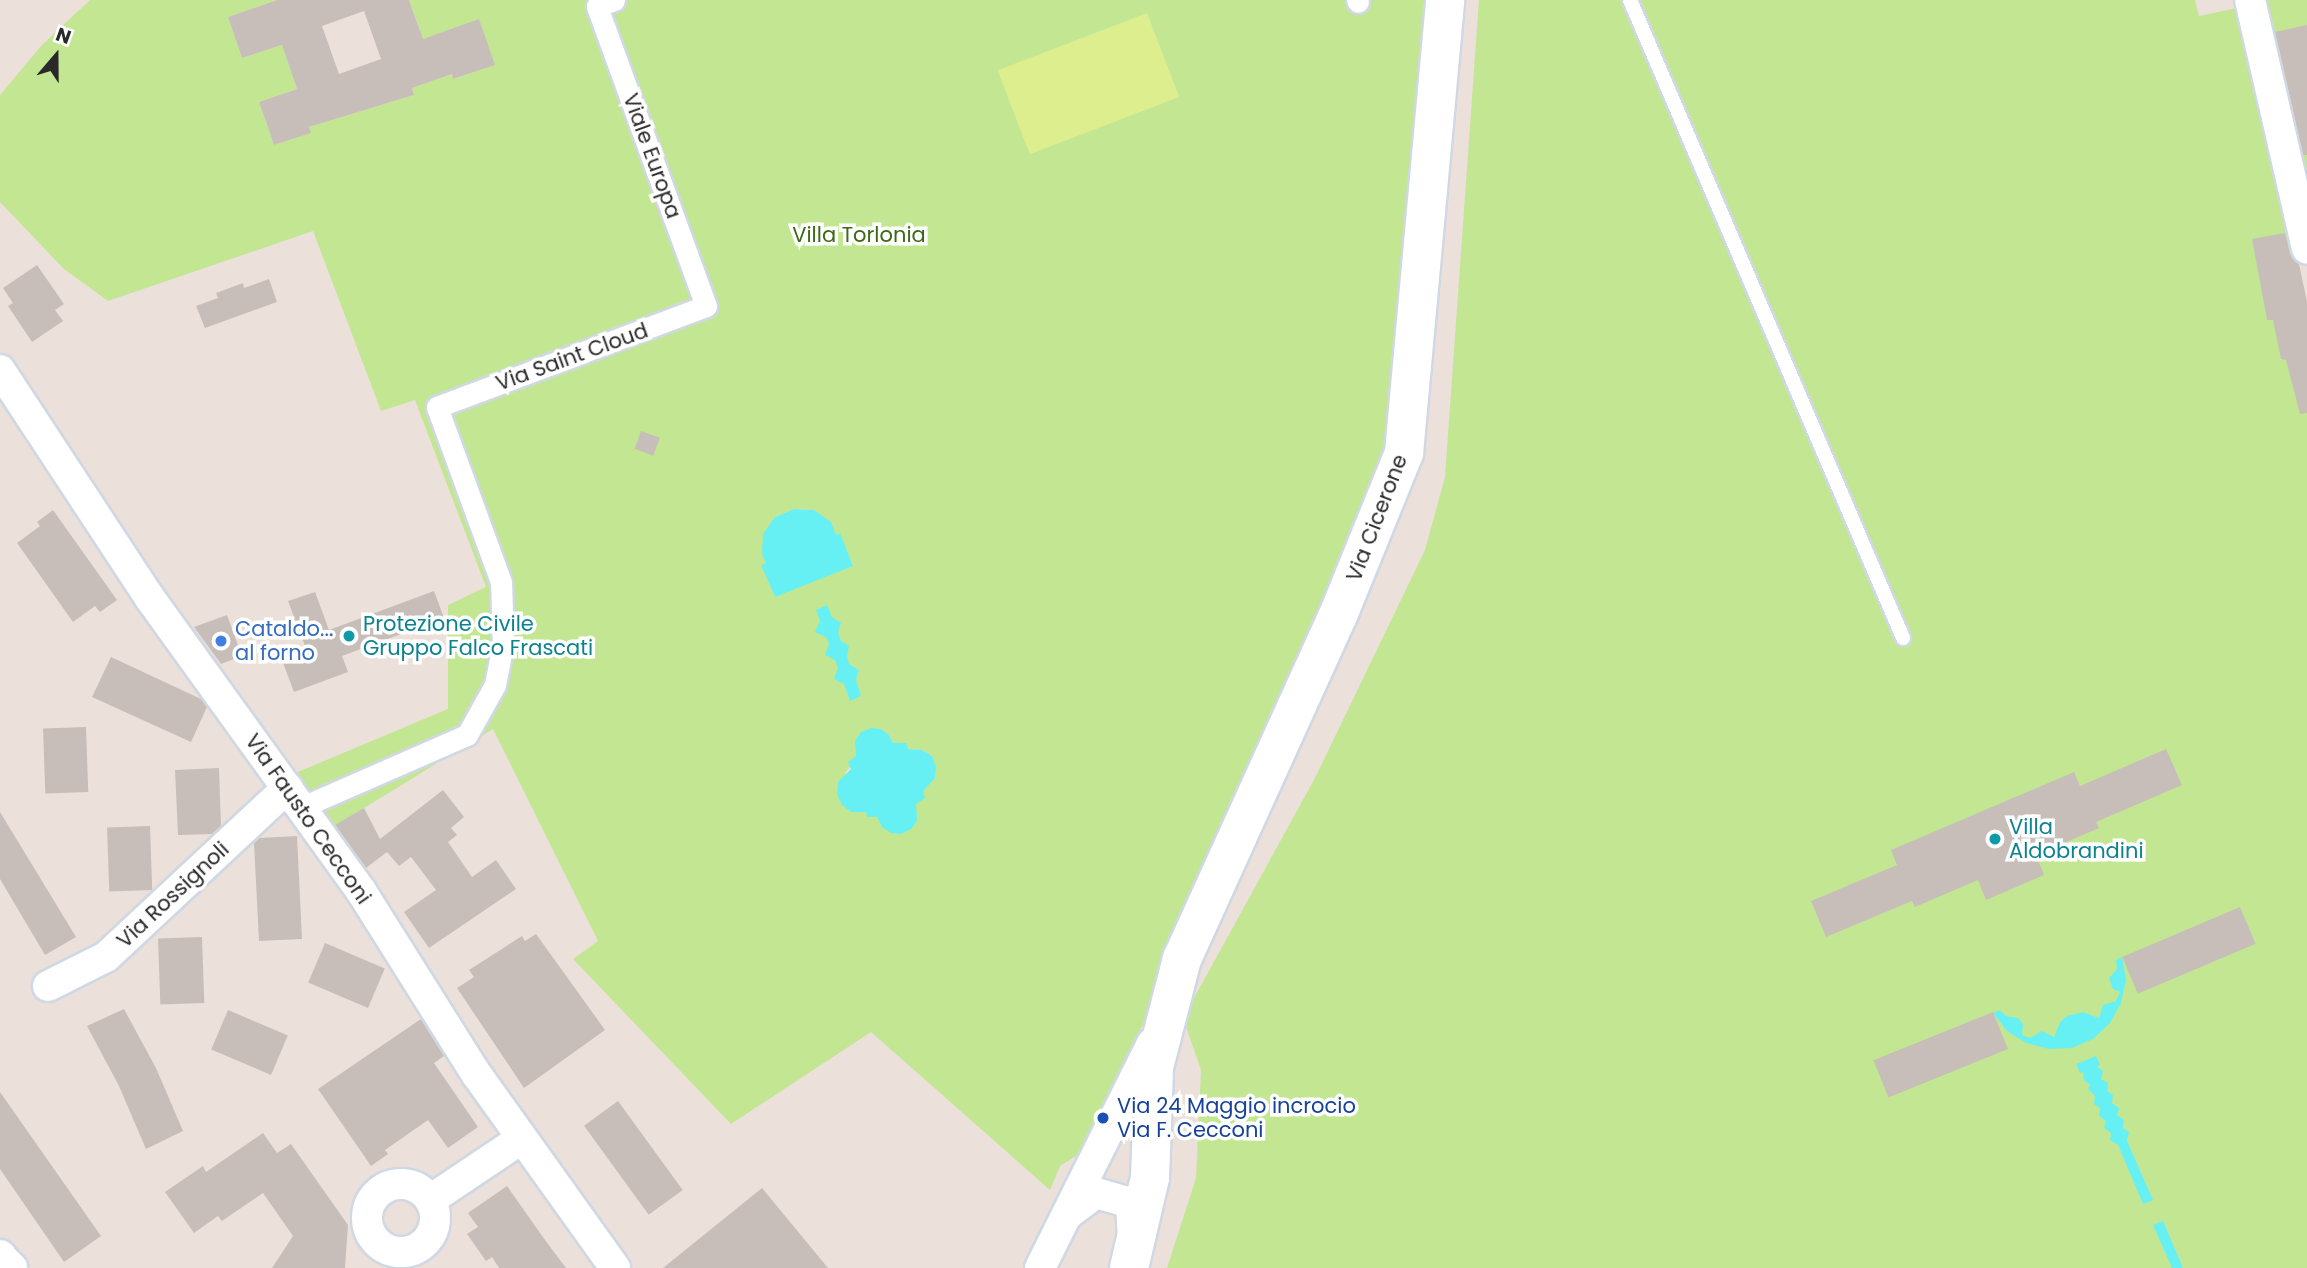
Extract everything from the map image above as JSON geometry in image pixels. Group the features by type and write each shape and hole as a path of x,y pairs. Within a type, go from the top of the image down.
{"main road":[{"name":"Via Cicerone","path":"1131,1257 1150,1178 1154,1067 1182,959 1339,613 1404,453 1446,0"}],"street":[{"path":"2250,0 2307,249"},
{"name":"Viale Europa","path":"606,3 706,306"},
{"name":"Via Saint Cloud","path":"294,798 467,734 495,685 503,644 501,582 437,407 706,306"},
{"name":"Via Fausto Cecconi","path":"0,370 149,597 360,891 521,1139 615,1268"},
{"name":"Via Rossignoli","path":"48,986 106,957 294,798"},
{"path":"1040,1268 1170,1003"},
{"path":"430,1200 521,1139"},
{"path":"1065,1216 1096,1193 1131,1203 1131,1257"},
{"path":"0,1255 12,1268"}],"lane":[{"path":"1630,0 1903,638"}],"green space":[{"name":"Villa Torlonia","path":"90,0 277,0 228,17 242,58 282,45 297,89 259,102 274,145 310,133 309,127 414,95 412,88 452,74 454,79 494,65 479,20 417,41 420,30 409,0 1429,0 1396,446 1151,1007 1084,1151 1060,1166 1050,1190 871,1032 731,1124 573,959 598,941 493,729 333,827 293,774 448,709 448,605 486,587 415,400 381,411 313,231 108,301 64,269 0,202 0,95 42,45","holes":["794,509 814,510 836,535 840,533 775,597 762,565 766,563 775,517","881,729 889,735 893,743 908,749 922,750 932,756 920,800 916,804 872,815 866,812 845,773"]},
{"name":"Villa Aldobrandini","path":"1479,0 2195,0 2199,16 2237,8 2307,310 2307,1268 1167,1268 1196,1178 1201,1070 1183,1018 1315,778 1425,550 1445,477"},
{"path":"2264,0 2307,0 2307,200"},
{"path":"1147,13 1179,97 1030,154 998,70"}],"water":[{"path":"794,509 814,510 831,522 836,535 840,533 853,566 775,597 761,565 766,563 762,554 763,534 775,517"},
{"path":"827,605 832,617 841,623 838,633 841,641 849,646 849,664 859,670 856,680 861,696 850,701 844,684 834,679 838,668 835,660 825,655 829,644 826,637 815,632 820,621 816,610"},
{"path":"871,728 881,729 889,735 893,743 906,743 908,749 922,750 932,756 936,767 935,778 923,791 925,798 916,804 917,821 911,829 901,834 891,833 882,827 877,817 867,817 866,812 851,812 842,805 837,794 838,782 851,769 848,762 856,756 855,741 861,732"},
{"path":"2122,957 2126,980 2121,1003 2110,1023 2093,1039 2072,1048 2049,1049 2026,1043 2007,1031 1993,1013 2000,1010 2006,1016 2018,1018 2023,1024 2022,1035 2030,1038 2042,1031 2054,1037 2060,1022 2067,1016 2083,1012 2099,1018 2103,1005 2116,1001 2120,992 2113,989 2109,978 2117,969 2116,960"},
{"path":"2096,1056 2100,1065 2097,1067 2103,1071 2101,1079 2108,1083 2107,1091 2113,1095 2112,1103 2119,1108 2117,1115 2124,1120 2123,1128 2129,1132 2127,1141 2153,1200 2143,1204 2118,1145 2110,1140 2111,1133 2104,1128 2106,1121 2099,1116 2100,1108 2094,1104 2095,1096 2088,1089 2090,1084 2084,1081 2083,1072 2080,1073 2076,1064"},
{"path":"2163,1221 2183,1268 2172,1268 2153,1225"}],"building":[{"path":"277,0 409,0 423,39 479,19 495,65 453,79 452,74 412,88 414,95 309,127 311,133 274,145 259,102 297,89 282,45 242,58 228,17","holes":["364,11 381,59 339,74 322,26"]},
{"path":"2307,25 2307,155 2303,155 2275,32"},
{"path":"2285,233 2290,254 2299,264 2307,302 2307,413 2300,414 2286,360 2281,359 2273,320 2267,320 2252,239"},
{"path":"37,265 64,304 55,310 63,321 32,342 8,306 13,303 3,288"},
{"path":"269,279 277,302 205,328 196,306 218,298 216,293 243,283 244,288"},
{"path":"641,431 660,438 653,456 635,449"},
{"path":"53,510 117,600 100,612 95,606 73,622 17,543 40,526 37,522"},
{"name":"Protezione Civile Gruppo Falco Frascati","path":"434,591 444,618 342,656 348,672 294,692 280,655 305,646 288,601 315,592 329,630"},
{"name":"Cataldo... al forno","path":"227,615 242,656 221,664 194,627"},
{"path":"111,657 201,699 207,707 191,742 92,697"},
{"path":"86,727 88,792 45,793 43,729"},
{"name":"Villa Aldobrandini","path":"2166,749 2182,785 2096,822 2099,828 2036,855 2044,875 1986,900 1978,880 1915,907 1912,901 1826,937 1811,901 1897,865 1891,850 2074,772 2080,786"},
{"path":"219,768 221,826 212,834 178,835 175,770"},
{"path":"443,790 464,817 451,828 457,835 448,842 472,877 496,860 516,889 429,948 404,912 436,890 411,857 399,866 387,852 366,868 335,825 364,808 380,839"},
{"path":"0,812 76,937 45,955 0,879"},
{"path":"150,826 152,890 109,891 107,828"},
{"path":"297,836 302,939 259,941 254,843 259,838"},
{"path":"2240,907 2256,944 2138,994 2122,957"},
{"path":"536,934 605,1030 524,1088 457,988 474,977 469,970 522,936 525,941"},
{"path":"202,937 204,1003 160,1004 158,939"},
{"path":"325,943 385,968 368,1008 308,983"},
{"path":"124,1009 156,1068 183,1131 146,1149 119,1086 87,1026"},
{"path":"228,1010 288,1035 271,1075 211,1050"},
{"path":"1993,1012 2008,1049 1888,1097 1873,1060"},
{"path":"421,1019 444,1056 434,1063 478,1127 448,1148 428,1120 385,1150 388,1154 371,1166 318,1089"},
{"path":"0,1092 101,1236 64,1262 0,1169"},
{"path":"618,1101 683,1190 649,1215 584,1126"},
{"path":"263,1133 277,1153 291,1144 348,1225 345,1268 272,1268 293,1236 263,1193 222,1221 218,1216 194,1233 165,1192 203,1166 206,1172"},
{"path":"507,1186 566,1268 499,1268 492,1257 486,1261 467,1234 478,1227 468,1213"},
{"path":"762,1188 828,1268 663,1268"}],"place":[{"name":"Protezione Civile Gruppo Falco Frascati","path":"349,636"},
{"name":"Cataldo... al forno","path":"221,641"},
{"name":"Villa Aldobrandini","path":"1995,839"},
{"name":"Via 24 Maggio incrocio Via F. Cecconi","path":"1103,1118"}]}
